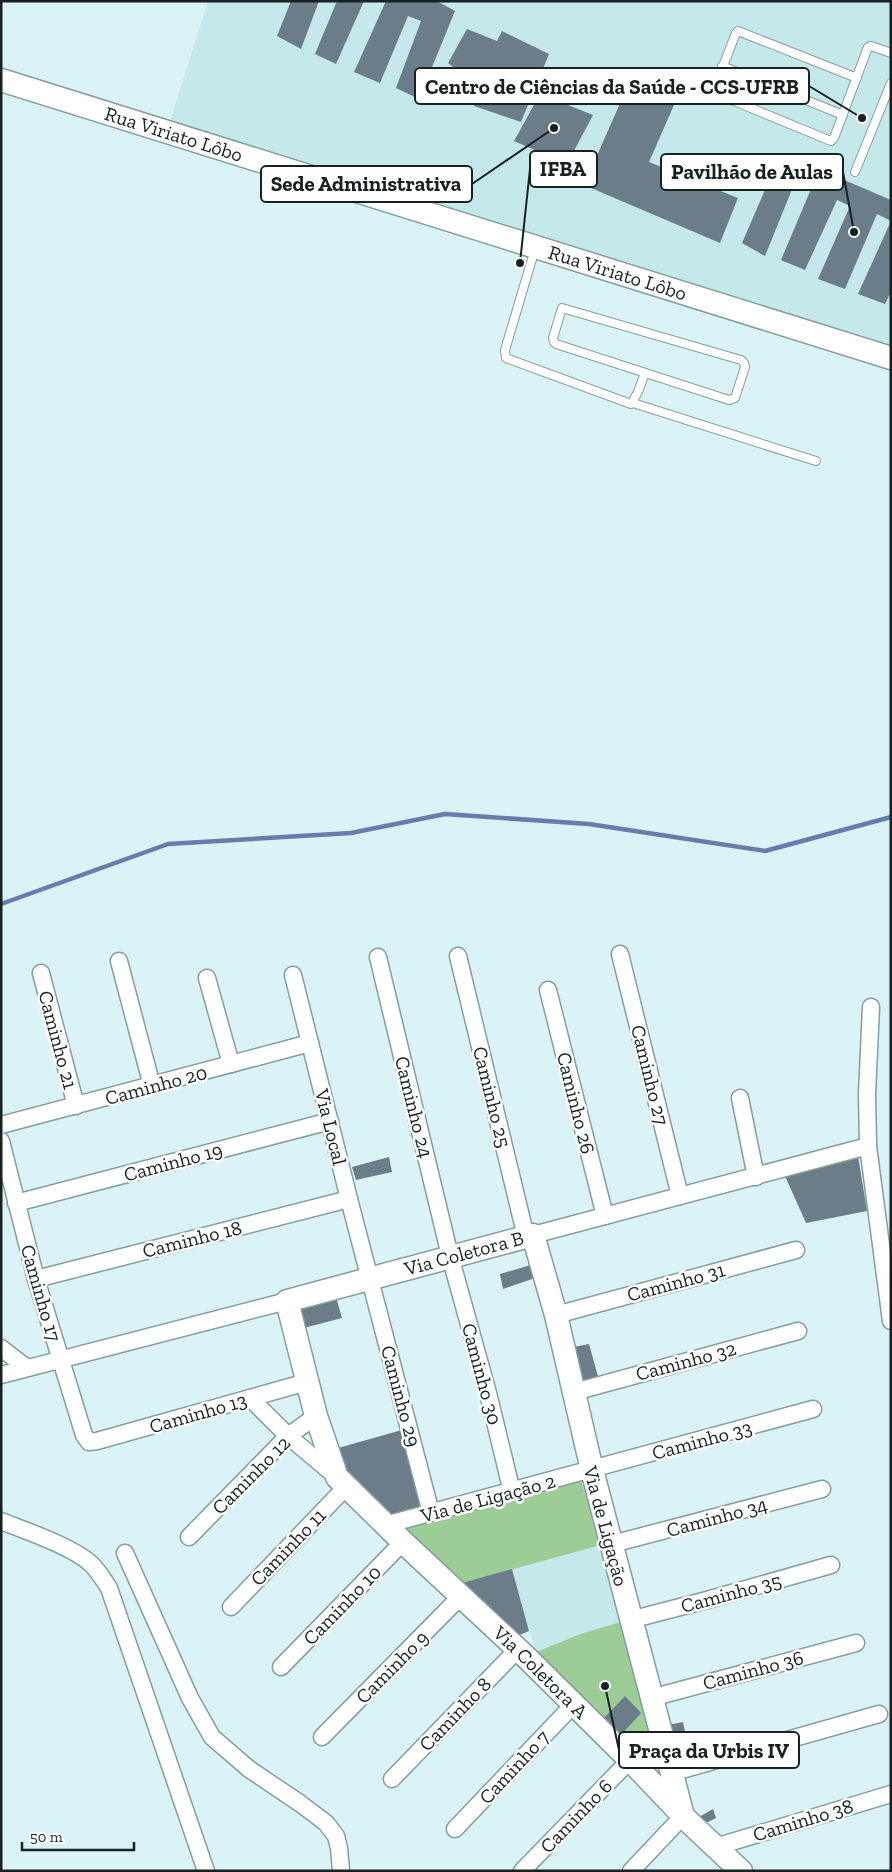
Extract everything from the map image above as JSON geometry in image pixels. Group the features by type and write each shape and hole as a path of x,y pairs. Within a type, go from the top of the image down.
{"street":[{"name":"Rua Viriato Lôbo","path":"1,80 891,358"},
{"name":"Caminho 27","path":"620,954 680,1196"},
{"name":"Caminho 25","path":"458,956 529,1236"},
{"name":"Caminho 24","path":"378,957 450,1256"},
{"path":"119,961 152,1086"},
{"name":"Caminho 21","path":"41,973 76,1106"},
{"name":"Via Local","path":"293,976 370,1279"},
{"path":"207,978 231,1064"},
{"name":"Caminho 26","path":"548,990 605,1216"},
{"path":"871,1007 866,1094 868,1146 891,1320"},
{"name":"Caminho 20","path":"1,1125 310,1043"},
{"path":"740,1098 756,1177"},
{"name":"Caminho 19","path":"16,1203 330,1121"},
{"name":"Caminho 17","path":"1,1141 36,1279 84,1435 89,1442"},
{"name":"Via Coletora B","path":"1,1375 868,1146"},
{"name":"Caminho 18","path":"36,1279 349,1199"},
{"name":"Via de Ligação","path":"529,1236 556,1315 592,1470 630,1620 683,1816"},
{"name":"Caminho 31","path":"556,1315 796,1250"},
{"name":"Caminho 30","path":"450,1256 488,1393 512,1492"},
{"name":"Caminho 29","path":"370,1279 431,1513"},
{"name":"Via Coletora A","path":"287,1301 316,1416 341,1482"},
{"name":"Caminho 32","path":"574,1392 798,1331"},
{"path":"1,1348 27,1368"},
{"name":"Caminho 13","path":"89,1442 306,1382"},
{"name":"Via Coletora A","path":"250,1398 288,1436 341,1482 402,1542 518,1649 630,1760 683,1816 741,1871"},
{"name":"Caminho 33","path":"592,1470 813,1410"},
{"name":"Caminho 12","path":"189,1537 288,1436 316,1416"},
{"name":"Via de Ligação 2","path":"385,1525 592,1470"},
{"name":"Caminho 11","path":"230,1607 341,1482"},
{"name":"Caminho 34","path":"612,1544 822,1489"},
{"path":"1,1521 77,1554 89,1562 101,1575 109,1588 206,1871"},
{"name":"Caminho 10","path":"281,1667 402,1542"},
{"path":"125,1552 190,1698 212,1737 248,1769 326,1823 336,1836 341,1860 340,1871"},
{"name":"Caminho 35","path":"630,1620 831,1565"},
{"name":"Caminho 9","path":"322,1737 461,1596"},
{"name":"Caminho 36","path":"650,1698 856,1643"},
{"name":"Caminho 8","path":"392,1778 518,1649"},
{"name":"Caminho 7","path":"455,1829 574,1704"},
{"path":"671,1773 879,1714"},
{"name":"Caminho 6","path":"522,1871 630,1760"},
{"name":"Caminho 38","path":"715,1847 891,1794"},
{"path":"631,1871 683,1816"}],"lane":[{"path":"856,78 738,31 714,88 717,94 830,141 834,138 868,47 871,46 891,54"},
{"path":"722,66 843,115"},
{"path":"855,172 891,83"},
{"path":"536,247 505,350 506,358 630,404 633,403 816,461"},
{"path":"562,308 741,360 745,365 736,398 732,400 645,373 554,343 553,338 562,308"},
{"path":"633,403 645,373"}],"shaded area":[{"path":"208,1 891,1 891,349 168,128"},
{"path":"601,1545 624,1621 580,1634 536,1652 512,1569"}],"green space":[{"path":"581,1480 601,1545 462,1583 402,1528"},
{"path":"624,1621 660,1761 657,1766 651,1767 536,1652 580,1634"}],"building":[{"path":"291,1 319,1 301,49 277,36"},
{"path":"337,1 364,1 336,64 315,54"},
{"path":"386,1 437,1 455,11 419,99 396,88 421,21 408,16 380,83 354,72"},
{"path":"467,29 497,41 502,31 549,54 521,122 474,106 480,94 452,82 457,70 448,63"},
{"path":"629,83 674,105 649,162 738,198 720,243 584,185"},
{"path":"540,94 593,115 567,164 514,141"},
{"path":"781,153 891,200 891,221 877,214 845,289 818,279 850,206 837,200 805,270 781,260 811,189 795,182 765,256 742,243"},
{"path":"891,221 891,292 885,304 858,294"},
{"path":"858,1156 867,1211 806,1223 785,1176"},
{"path":"389,1157 392,1172 356,1180 352,1167"},
{"path":"534,1264 538,1277 503,1289 500,1274"},
{"path":"336,1297 342,1318 300,1329 294,1307"},
{"path":"589,1344 599,1380 578,1386 569,1348"},
{"path":"409,1428 429,1505 387,1517 347,1474 338,1448"},
{"path":"512,1569 529,1631 515,1637 462,1583"},
{"path":"625,1696 641,1713 620,1736 603,1719"},
{"path":"683,1722 692,1763 679,1767 668,1725"},
{"path":"713,1809 716,1818 706,1823 699,1817"}],"waterway":[{"path":"1,904 168,844 351,833 445,814 589,824 765,851 891,817"}],"place":[{"name":"Centro de Ciências da Saúde - CCS-UFRB","path":"862,118"},
{"name":"Sede Administrativa","path":"554,128"},
{"name":"Pavilhão de Aulas","path":"854,232"},
{"name":"IFBA","path":"520,263"},
{"name":"Praça da Urbis IV","path":"605,1686"}]}
